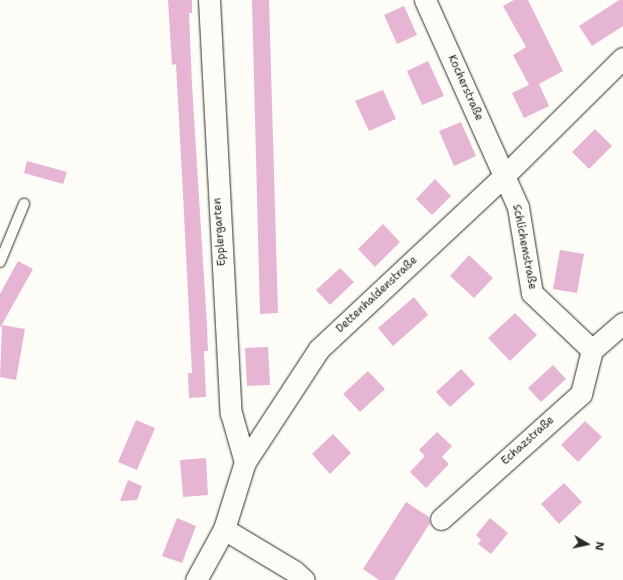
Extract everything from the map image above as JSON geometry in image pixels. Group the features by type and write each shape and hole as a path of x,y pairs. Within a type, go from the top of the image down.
{"street":[{"name":"Epplergarten","path":"209,0 231,413 245,462"},
{"name":"Kocherstraße","path":"425,0 505,175"},
{"name":"Dettenhaldenstraße","path":"196,580 224,528 245,462 319,349 505,175 623,58"},
{"name":"Schlichemstraße","path":"505,175 518,207 532,293 592,350"},
{"path":"592,350 623,323"},
{"name":"Echazstraße","path":"441,519 581,394 592,350"},
{"path":"224,528 294,571 304,580"}],"lane":[{"path":"0,262 24,204"}],"building":[{"path":"168,0 192,0 192,13 189,13 192,85 208,351 204,351 206,397 189,398 188,373 192,373 183,194 176,64 172,65"},
{"path":"252,0 269,0 278,313 260,314"},
{"path":"514,0 528,0 563,71 539,84 549,106 524,118 512,93 529,85 513,55 526,47 503,6"},
{"path":"619,0 623,0 623,26 592,46 579,26"},
{"path":"404,6 417,35 397,44 384,15"},
{"path":"428,61 444,96 422,105 407,71"},
{"path":"383,90 396,119 369,131 355,101"},
{"path":"461,122 476,156 454,166 439,131"},
{"path":"595,129 612,146 589,169 572,152"},
{"path":"27,161 67,172 63,184 24,173"},
{"path":"435,179 451,196 432,215 416,199"},
{"path":"383,224 400,242 375,267 358,249"},
{"path":"560,250 584,254 577,293 553,289"},
{"path":"469,255 493,278 474,298 450,276"},
{"path":"18,261 33,269 0,328 0,294"},
{"path":"340,268 354,282 330,305 316,290"},
{"path":"414,297 428,315 393,346 378,328"},
{"path":"515,313 537,335 510,361 488,338"},
{"path":"2,325 25,329 16,380 0,377"},
{"path":"268,347 270,385 247,386 245,348"},
{"path":"553,365 566,379 541,402 528,388"},
{"path":"461,369 475,384 450,407 436,392"},
{"path":"368,371 385,389 360,412 343,394"},
{"path":"136,420 155,428 137,470 118,462"},
{"path":"585,421 602,437 578,462 561,445"},
{"path":"437,432 452,446 442,457 449,464 426,488 410,472 425,456 419,450"},
{"path":"333,434 351,453 330,474 312,454"},
{"path":"206,458 208,495 183,497 180,460"},
{"path":"128,480 142,486 137,500 120,501"},
{"path":"564,483 582,502 559,524 541,504"},
{"path":"406,502 429,517 430,523 394,580 379,580 363,569"},
{"path":"177,518 196,526 182,563 162,556"},
{"path":"490,518 508,533 491,554 478,544 481,540 476,535"}]}
